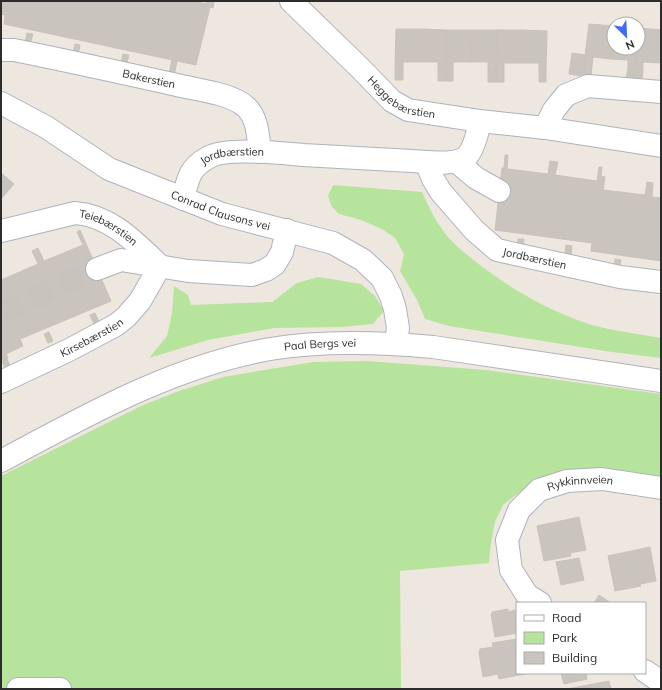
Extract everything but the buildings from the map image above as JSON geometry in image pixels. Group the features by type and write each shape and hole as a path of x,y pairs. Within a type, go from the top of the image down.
{"street":[{"name":"Heggebærstien","path":"291,1 392,101 408,110 480,121 545,128 661,146"},
{"name":"Bakerstien","path":"1,50 14,50 122,72 209,92 236,100 247,107 258,127 260,152"},
{"path":"545,128 554,110 566,95 588,86 661,92"},
{"name":"Conrad Clausons vei","path":"1,103 46,127 109,169 222,214 333,243 363,260 382,278 391,296 398,328 396,343"},
{"path":"480,121 476,138 467,156 457,162 476,178 499,191"},
{"name":"Jordbærstien","path":"183,199 189,176 197,166 210,156 226,152 260,152 426,162 457,162"},
{"name":"Jordbærstien","path":"426,162 433,179 441,192 474,230 497,250 620,277 661,282"},
{"name":"Teiebærstien","path":"1,231 75,213 84,214 97,218 114,227 138,245 160,266"},
{"path":"97,269 121,260 188,271 252,275 266,270 275,264 282,252 287,230"},
{"name":"Kirsebærstien","path":"1,382 69,350 116,325 126,317 140,301 160,266"},
{"name":"Paal Bergs vei","path":"1,461 126,396 166,378 226,359 270,349 309,344 396,343 433,347 661,381"},
{"name":"Rykkinnveien","path":"538,602 527,595 511,570 507,540 519,510 539,490 567,481 602,479 661,488"},
{"path":"646,672 661,682"},
{"path":"18,689 60,689"}],"green space":[{"path":"333,185 422,192 429,208 448,237 456,246 493,275 533,300 577,320 609,329 661,338 661,358 612,352 449,326 425,319 417,300 400,271 404,254 395,238 382,229 361,220 339,214 332,207 328,196"},
{"path":"318,277 361,284 375,296 384,311 373,324 342,327 274,328 208,340 149,358 167,336 172,314 174,286 188,295 191,305 272,302 297,283"},
{"path":"367,361 486,370 661,394 661,479 525,488 503,505 495,522 489,563 400,571 401,689 1,689 1,476 141,406 179,391 223,377 313,362"}],"tunnel":[{"path":"1,313 97,269"}]}
